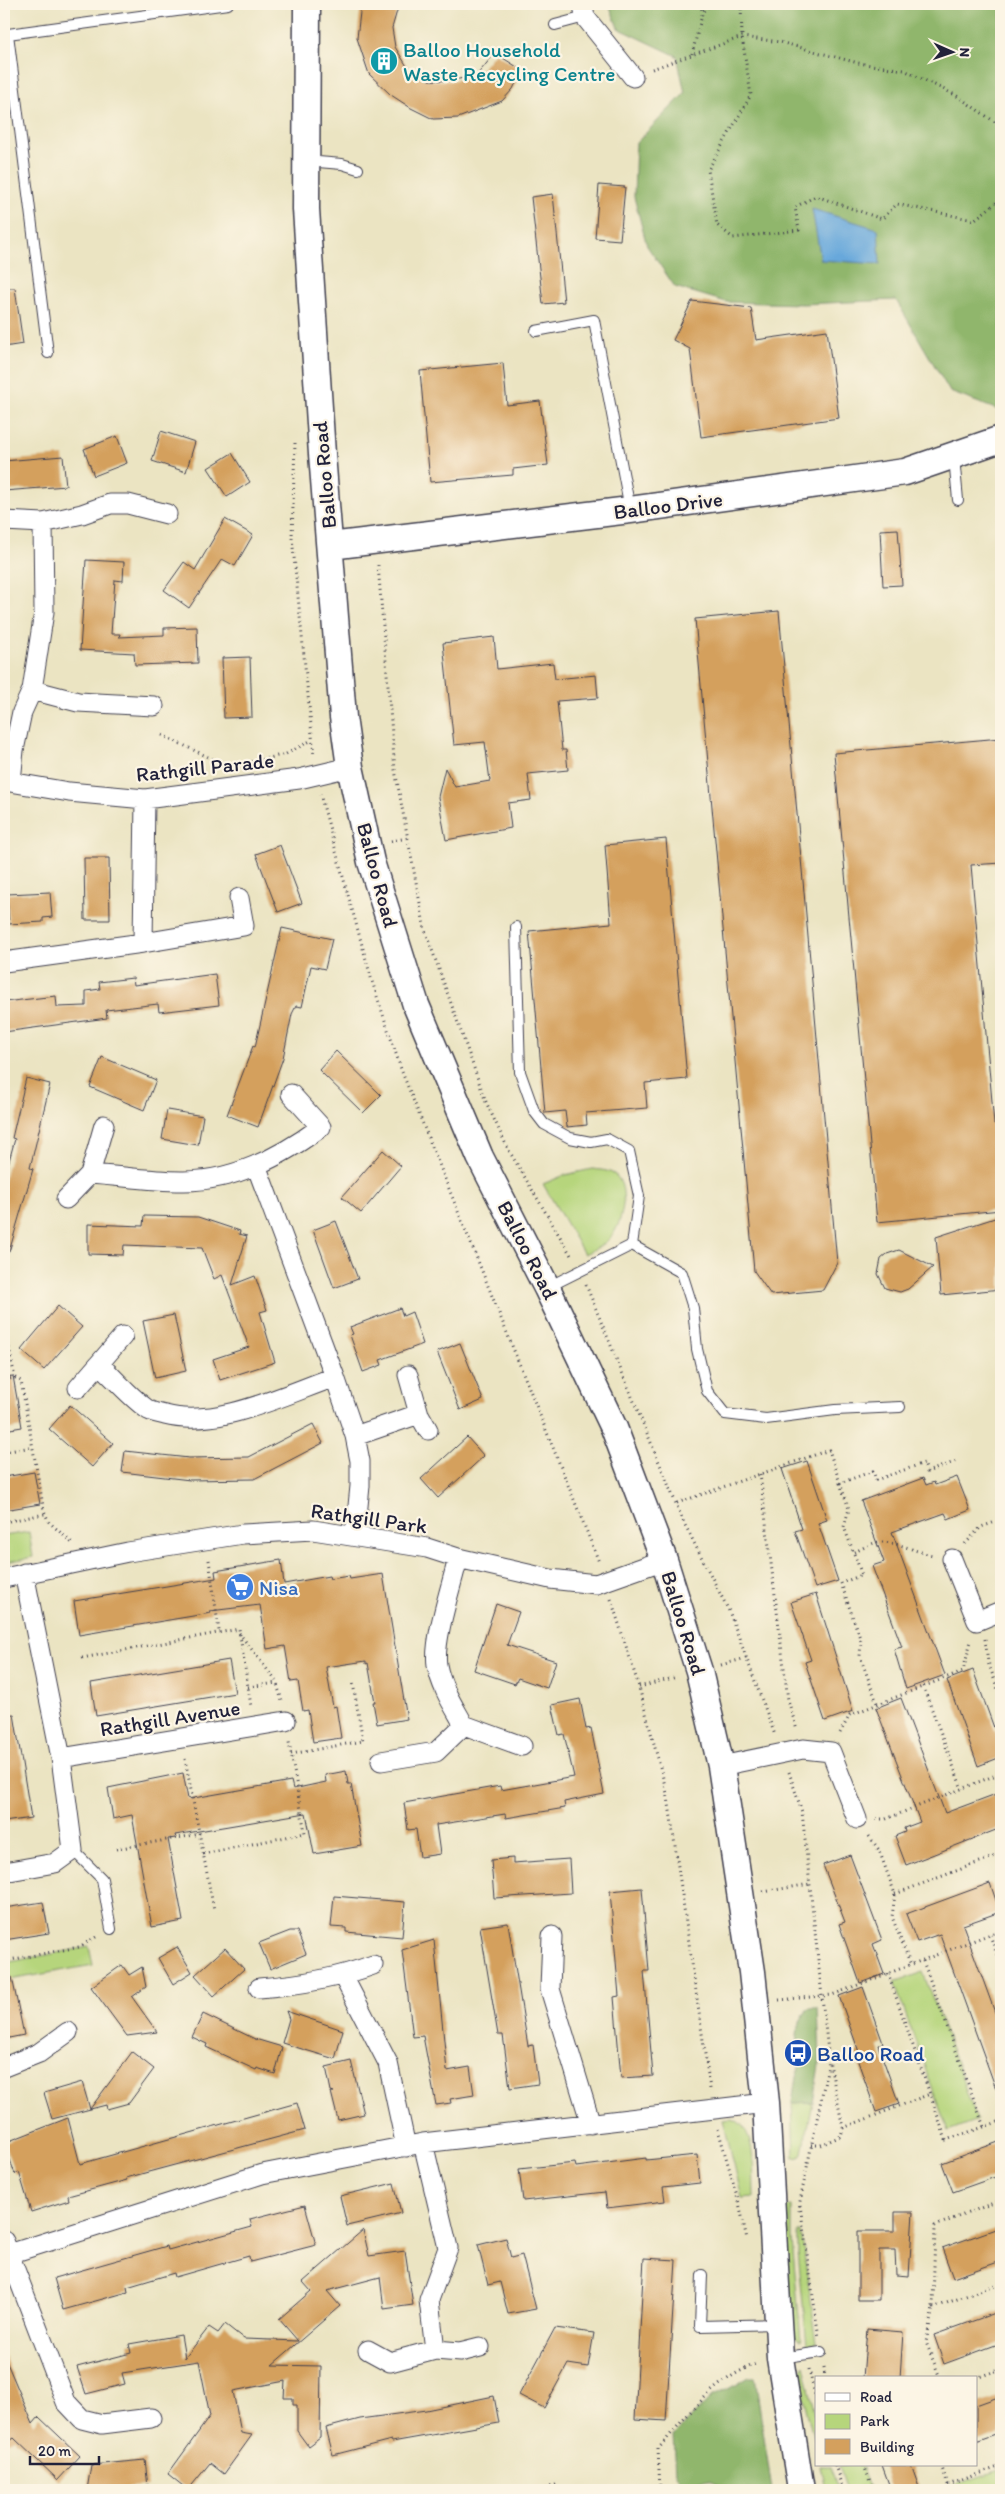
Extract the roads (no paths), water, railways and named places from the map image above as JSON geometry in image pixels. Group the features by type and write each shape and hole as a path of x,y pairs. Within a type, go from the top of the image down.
{"street":[{"name":"Balloo Road","path":"307,4 306,209 322,454 343,717 350,767 371,862 416,1005 480,1157 547,1288 614,1428 707,1668 756,2003 766,2103 777,2324 768,2364 801,2490"},
{"path":"584,10 633,77"},
{"name":"Balloo Drive","path":"330,546 630,510 905,472 1001,439"},
{"path":"4,521 43,522 82,514 110,504 128,504 166,514"},
{"path":"8,782 22,712 32,690 44,612 43,522"},
{"path":"32,690 78,702 154,706"},
{"name":"Rathgill Parade","path":"8,782 69,792 145,799 224,790 316,775 350,767"},
{"path":"143,943 145,799"},
{"path":"4,962 143,943 244,926 239,898"},
{"path":"90,1174 183,1182 223,1176 256,1165 297,1145 322,1127 291,1094"},
{"path":"66,1199 90,1174 104,1125"},
{"path":"256,1165 355,1436 360,1461 360,1486 354,1536"},
{"path":"78,1388 123,1336"},
{"path":"99,1364 148,1410 172,1417 214,1418 335,1377"},
{"path":"355,1436 424,1422 408,1375"},
{"name":"Rathgill Park","path":"4,1578 90,1560 243,1534 313,1530 427,1548 458,1558 550,1579 596,1584 664,1560"},
{"path":"458,1558 439,1639 437,1663 443,1686 464,1725 522,1746"},
{"path":"952,1559 979,1620 1001,1611"},
{"path":"4,1872 55,1863 73,1850 61,1758 24,1573"},
{"name":"Rathgill Avenue","path":"61,1758 286,1721"},
{"path":"381,1761 436,1752 464,1725"},
{"path":"721,1766 803,1749 831,1752 857,1820"},
{"path":"552,1936 550,1990 590,2124"},
{"path":"259,1988 304,1985 343,1976 373,1965"},
{"path":"343,1976 388,2063 448,2248 429,2300 435,2350"},
{"path":"4,2067 39,2053 68,2032"},
{"path":"151,2418 102,2424 82,2419 66,2402 6,2248 262,2174 414,2145 766,2103"},
{"path":"368,2350 390,2362 435,2350 460,2352 480,2347"}],"lane":[{"path":"48,353 6,34 228,4"},
{"path":"555,25 584,10"},
{"path":"305,160 342,164 358,169"},
{"path":"536,331 594,320 630,510"},
{"path":"954,456 958,500"},
{"path":"516,926 520,1072 534,1111 544,1124 570,1138 591,1142 607,1139 629,1151 639,1196 632,1245"},
{"path":"547,1288 632,1245"},
{"path":"632,1245 682,1273 694,1308 697,1349 707,1391 724,1414 766,1419 835,1410 900,1407"},
{"path":"73,1850 102,1879 111,1929"},
{"path":"702,2275 700,2326 777,2324"},
{"path":"768,2364 821,2352"}],"water":[{"path":"812,209 878,229 880,264 821,260"}],"place":[{"name":"Balloo Household Waste Recycling Centre","path":"384,61"},
{"name":"Nisa","path":"240,1587"},
{"name":"Balloo Road","path":"798,2053"}]}
